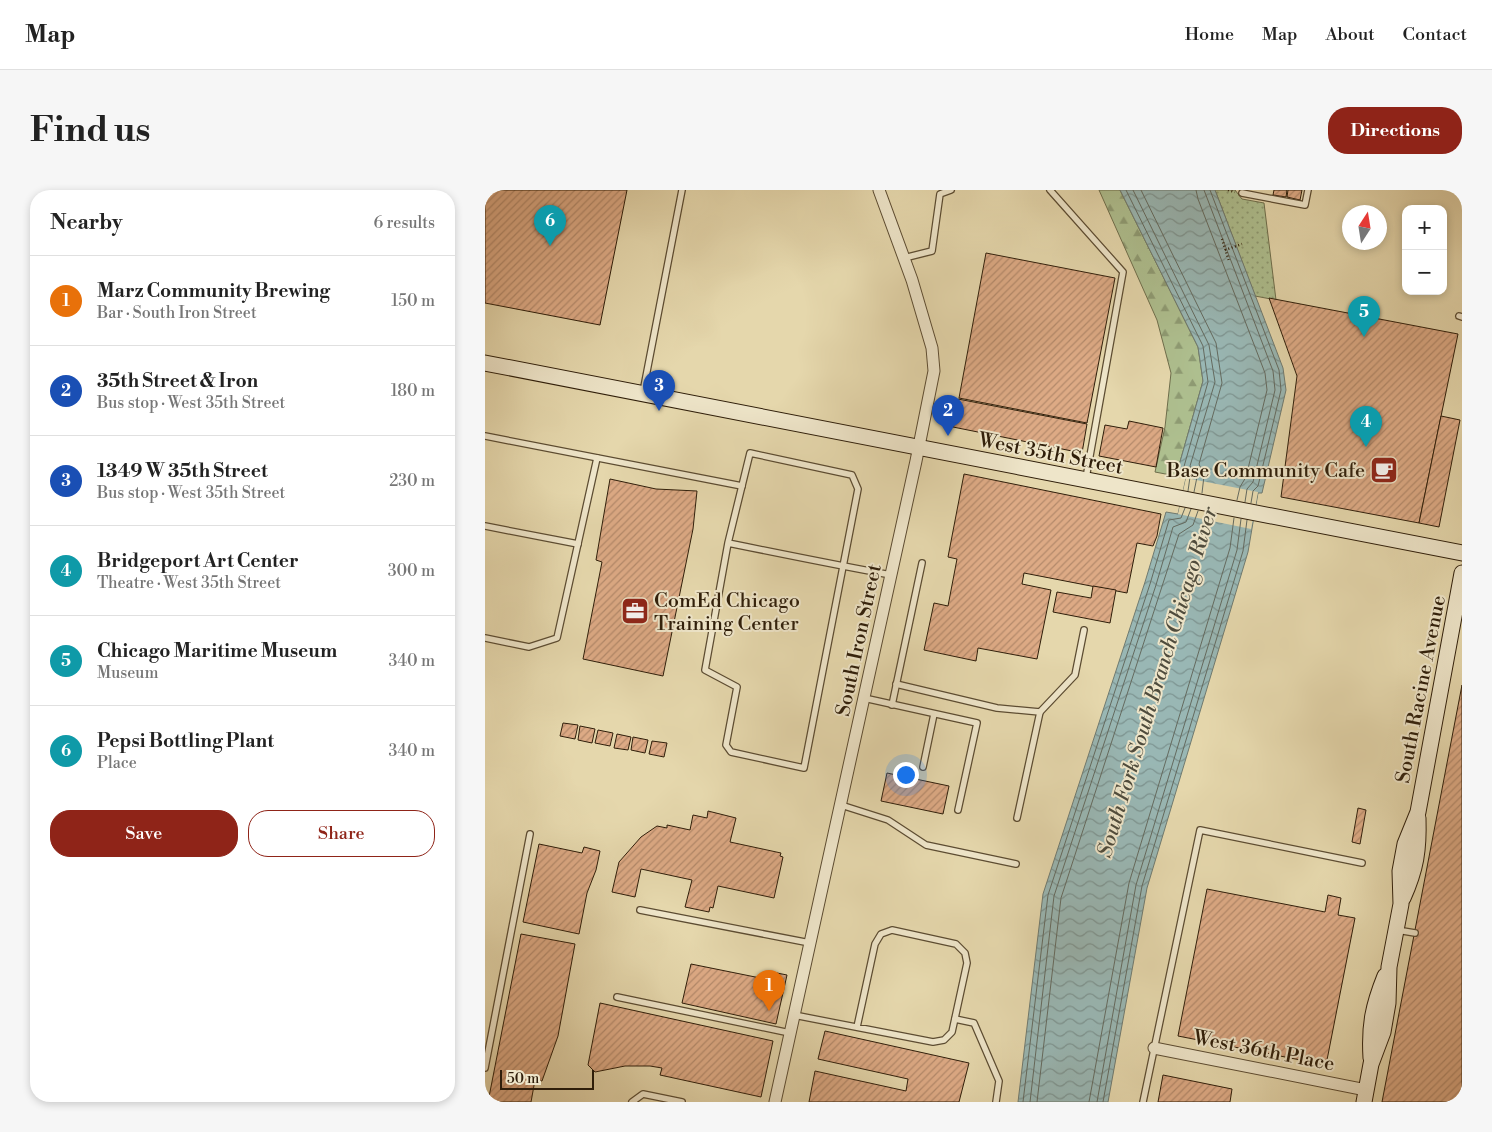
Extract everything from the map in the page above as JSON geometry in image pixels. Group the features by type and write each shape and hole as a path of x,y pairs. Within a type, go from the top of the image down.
{"main road":[{"name":"West 35th Street","path":"485,363 1462,553"},
{"name":"South Racine Avenue","path":"1365,1096 1371,1064 1369,1029 1375,1001 1389,967 1401,904 1413,874 1419,847 1418,812 1462,573"}],"street":[{"name":"South Iron Street","path":"775,1102 919,448 934,371 933,356 904,258 879,190"},
{"name":"West 36th Place","path":"1155,1048 1365,1096"}],"lane":[{"path":"642,394 682,190"},
{"path":"904,258 932,251 940,194 951,190"},
{"path":"1050,190 1123,272 1085,480"},
{"path":"1242,193 1305,205 1308,190"},
{"path":"485,436 742,486"},
{"path":"750,453 852,475 859,489 804,768 731,752 726,745 737,687 705,670 728,543 742,486 750,453"},
{"path":"485,638 529,647 557,638 597,458"},
{"path":"485,526 578,544"},
{"path":"728,543 891,576"},
{"path":"892,705 922,562"},
{"path":"1017,818 1040,712 1075,675 1084,630"},
{"path":"896,684 997,708 1040,712"},
{"path":"864,698 977,723 958,810"},
{"path":"923,768 934,714"},
{"path":"841,805 888,820 926,845 1016,864"},
{"path":"1143,1102 1200,830 1362,863"},
{"path":"485,1068 530,834"},
{"path":"640,910 810,943"},
{"path":"794,1014 857,1027 933,1042 944,1040 951,1032 955,1019 967,963 965,953 956,944 892,930 881,934 875,944 857,1027"},
{"path":"1396,930 1415,933"},
{"path":"617,997 790,1033"},
{"path":"955,1019 975,1023 999,1081 997,1102"},
{"path":"632,1102 643,1094 682,1102"}],"path":[{"path":"1222,239 1229,261"},
{"path":"1225,250 1242,244"}],"green space":[{"path":"1099,190 1120,190 1198,347 1203,381 1176,476 1155,472 1165,427 1171,373 1157,320"},
{"path":"1215,190 1235,190 1242,199 1264,203 1276,300 1255,296"}],"water":[{"name":"South Fork South Branch Chicago River","path":"1120,190 1215,190 1283,368 1286,390 1262,493 1258,493 1248,552 1147,888 1108,1102 1018,1102 1043,894 1166,512 1178,514 1186,478 1176,476 1203,381 1198,347"}],"pier":[{"path":"1186,478 1258,492 1251,529 1178,514"}],"building":[{"path":"485,190 627,190 600,325 485,303"},
{"path":"1274,190 1287,190 1286,197 1273,195"},
{"path":"1288,190 1302,190 1300,200 1287,197"},
{"path":"986,253 1115,278 1087,423 959,398"},
{"path":"1269,298 1458,334 1419,523 1281,497 1297,376"},
{"path":"958,399 1087,424 1082,453 953,427"},
{"path":"1441,416 1460,420 1439,527 1419,523"},
{"path":"1129,421 1163,428 1156,467 1099,456 1105,425 1127,429"},
{"path":"964,474 1161,514 1157,536 1153,546 1137,543 1127,593 1024,573 1022,584 1051,590 1037,659 978,648 976,661 924,650 934,603 948,606 957,559 948,557"},
{"name":"ComEd Chicago Training Center","path":"610,479 656,489 697,491 693,529 663,676 583,659 602,562 596,560"},
{"path":"1093,586 1116,590 1110,623 1053,612 1057,592 1091,598"},
{"path":"1462,685 1462,1102 1382,1102"},
{"path":"563,723 578,725 575,739 560,736"},
{"path":"580,726 595,729 592,743 578,740"},
{"path":"598,730 613,733 610,746 595,743"},
{"path":"617,734 631,737 628,750 614,748"},
{"path":"633,737 648,740 645,753 631,750"},
{"path":"652,741 667,743 664,757 649,754"},
{"path":"887,773 949,786 943,814 881,801"},
{"path":"1358,808 1366,810 1360,844 1352,842"},
{"path":"708,811 736,818 730,842 781,853 780,856 783,857 774,898 718,886 713,908 710,907 709,912 685,907 692,880 641,869 635,897 612,892 619,862 641,837 657,826 667,828 667,825 690,830 693,815 707,818"},
{"path":"539,844 582,853 584,847 600,851 596,870 587,893 579,934 523,922"},
{"path":"1207,889 1325,912 1328,895 1341,898 1338,915 1355,918 1326,1065 1178,1036"},
{"path":"521,934 575,944 558,1036 542,1081 535,1080 531,1102 488,1102"},
{"path":"691,964 775,981 777,973 787,975 776,1024 682,1003"},
{"path":"600,1003 773,1041 761,1097 660,1075 662,1068 650,1066 625,1066 595,1072 588,1065"},
{"path":"825,1031 969,1063 959,1102 809,1102 815,1071 906,1091 908,1079 818,1059"},
{"path":"1163,1075 1232,1089 1230,1102 1158,1102"}],"place":[{"name":"Pepsi Bottling Plant","path":"550,246"},
{"name":"Chicago Maritime Museum","path":"1364,337"},
{"name":"1349 W 35th Street","path":"659,411"},
{"name":"35th Street & Iron","path":"948,436"},
{"name":"Bridgeport Art Center","path":"1366,447"},
{"name":"Base Community Cafe","path":"1384,470"},
{"name":"ComEd Chicago Training Center","path":"635,611"},
{"name":"Marz Community Brewing","path":"769,1011"}]}
